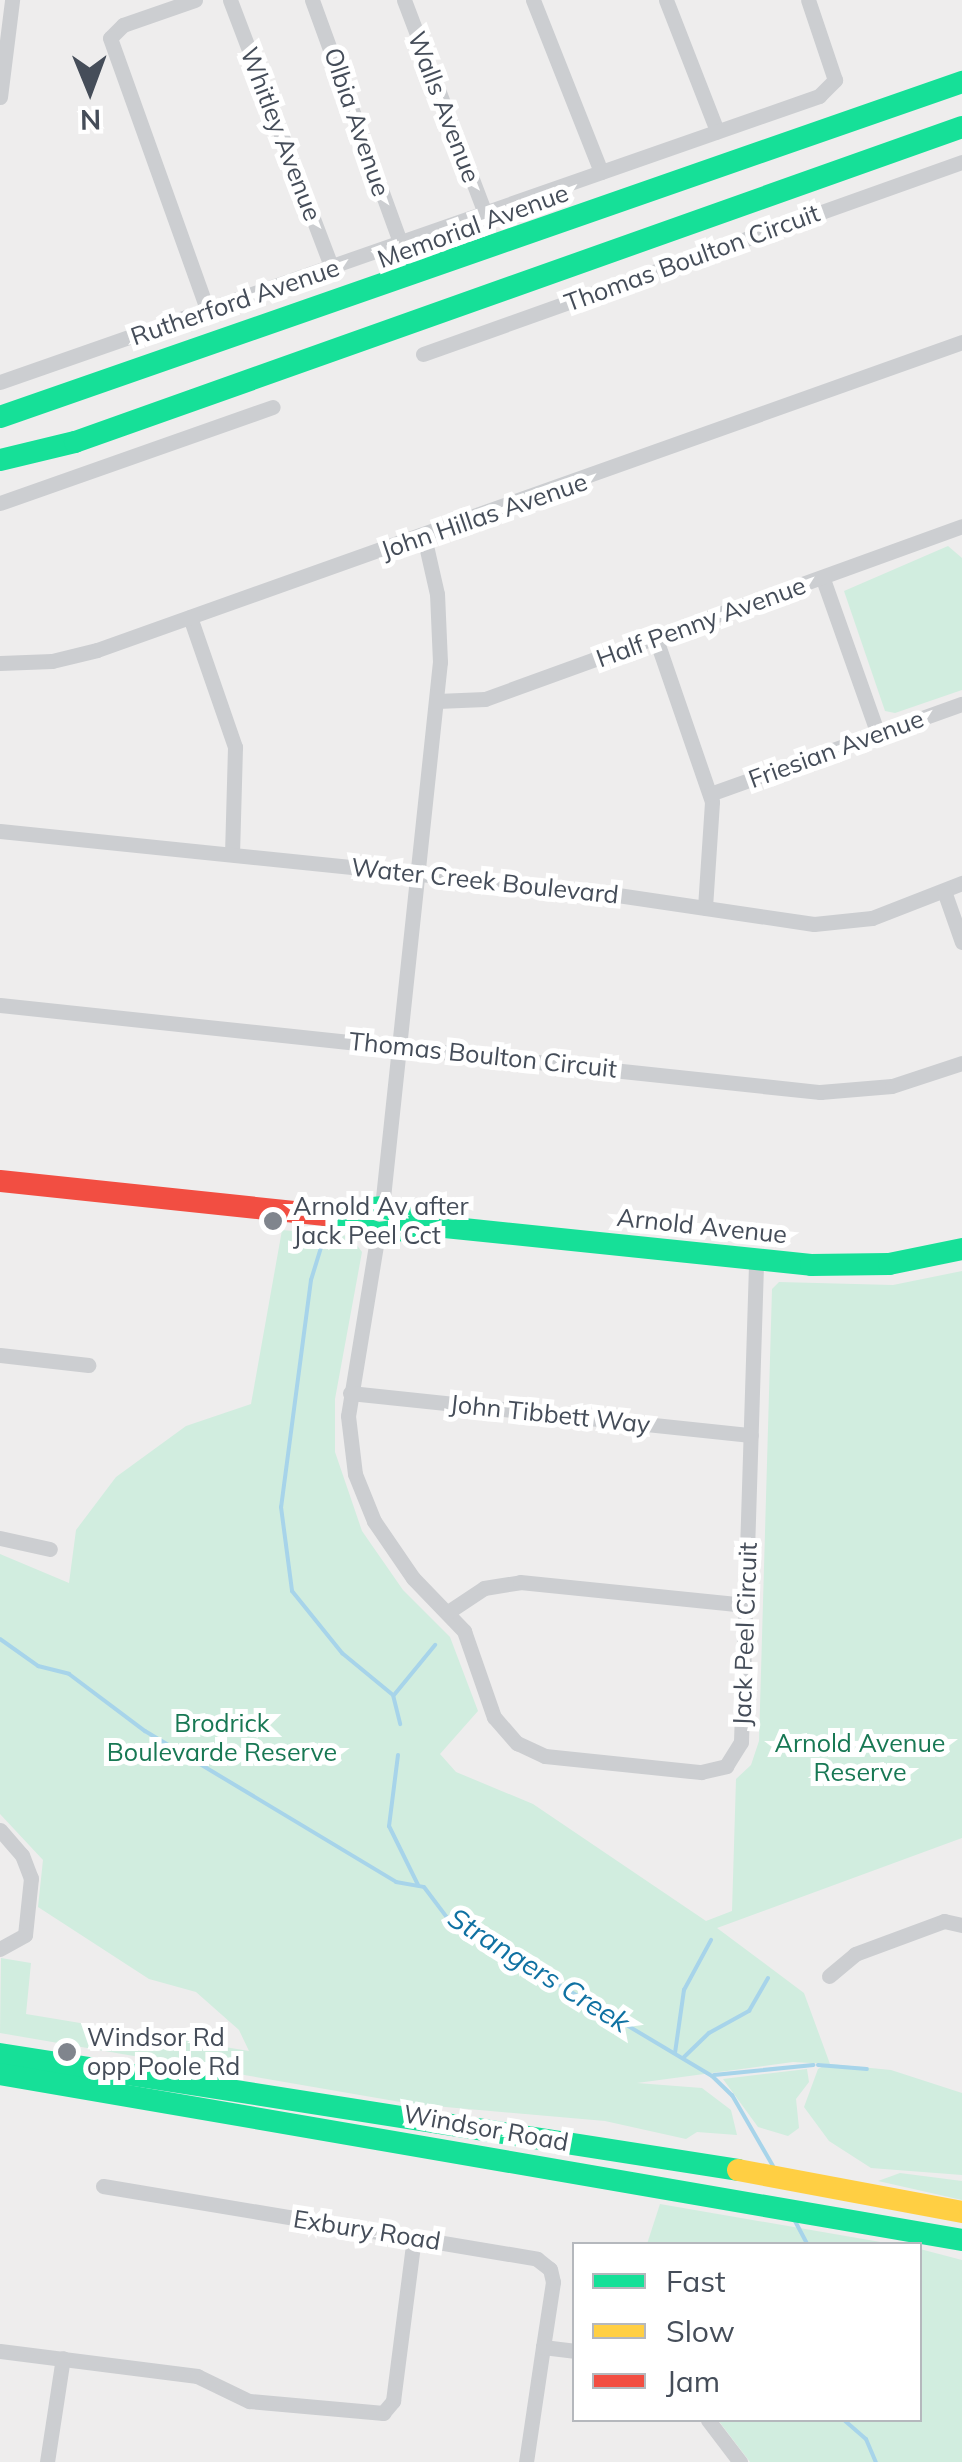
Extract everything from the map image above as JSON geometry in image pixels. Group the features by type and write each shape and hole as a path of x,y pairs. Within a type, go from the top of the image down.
{"main road":[{"name":"Memorial Avenue","path":"0,417 962,82"},
{"path":"0,460 75,442 962,127"},
{"name":"Arnold Avenue","path":"0,1181 756,1259 863,1266 962,1249"},
{"name":"Windsor Road","path":"0,2054 742,2170 962,2212"},
{"name":"Windsor Road","path":"0,2074 831,2213 962,2240"}],"street":[{"path":"0,97 12,0"},
{"path":"195,0 123,25 110,38 208,312"},
{"name":"Whitley Avenue","path":"230,0 332,268"},
{"name":"Olbia Avenue","path":"312,0 401,244"},
{"name":"Walls Avenue","path":"404,0 484,214"},
{"path":"533,0 601,172"},
{"path":"666,0 717,131"},
{"name":"Rutherford Avenue","path":"0,382 208,312 829,90 833,65 808,0"},
{"name":"Thomas Boulton Circuit","path":"423,354 962,162"},
{"name":"John Hillas Avenue","path":"0,664 67,658 190,617 424,537 962,342"},
{"path":"0,504 273,406"},
{"name":"Half Penny Avenue","path":"437,700 484,699 962,526"},
{"name":"Jack Peel Circuit","path":"424,537 439,618 437,700 379,1220 350,1393 351,1455 367,1507 414,1578 468,1639 494,1717 526,1749 701,1772 726,1766 741,1742 756,1259"},
{"path":"824,579 878,734"},
{"path":"190,617 235,747 232,854"},
{"path":"656,639 710,794 705,908"},
{"name":"Friesian Avenue","path":"710,794 962,704"},
{"name":"Water Creek Boulevard","path":"0,831 842,923 962,884"},
{"path":"944,890 962,942"},
{"name":"Thomas Boulton Circuit","path":"0,1006 838,1092 892,1086 962,1063"},
{"path":"0,1355 88,1364"},
{"name":"John Tibbett Way","path":"350,1393 751,1435"},
{"path":"0,1538 50,1549"},
{"path":"448,1612 484,1588 520,1582 746,1605"},
{"path":"0,1830 22,1855 31,1878 25,1934 0,1949"},
{"path":"829,1976 855,1954 944,1922 962,1925"},
{"name":"Exbury Road","path":"103,2186 537,2259 550,2269 543,2347"},
{"path":"0,2350 197,2376 250,2401 382,2412 393,2401 414,2238"},
{"path":"526,2462 543,2347 572,2351"},
{"path":"47,2462 63,2358"},
{"path":"710,2422 740,2462"}],"green space":[{"path":"948,546 962,558 962,690 895,713 885,711 844,591"},
{"name":"Brodrick Boulevarde Reserve","path":"282,1230 350,1236 362,1252 335,1399 335,1452 362,1531 403,1590 450,1637 478,1711 440,1754 456,1772 533,1804 706,1921 732,1911 736,1779 751,1765 759,1741 772,1289 779,1282 893,1285 962,1271 962,1838 717,1928 804,1993 830,2064 891,2070 962,2093 962,2175 871,2168 829,2141 804,2107 818,2069 827,2064 793,2062 637,2083 702,2088 731,2110 737,2135 697,2132 686,2139 605,2121 412,2104 0,2033 1,1958 31,1963 26,2014 249,2051 239,2030 196,1992 149,1979 38,1907 43,1860 0,1814 0,1554 69,1583 76,1530 116,1477 186,1426 251,1404"},
{"path":"807,2069 809,2082 796,2099 799,2128 788,2136 758,2127 723,2079"},
{"path":"900,2173 962,2181 962,2200 878,2181"},
{"path":"660,2204 880,2242 648,2242"},
{"path":"922,2250 962,2260 962,2462 750,2462 720,2422 922,2422"}],"waterway":[{"path":"323,1241 311,1280 281,1507 292,1591 342,1653 393,1695 400,1724"},
{"name":"Strangers Creek","path":"0,1639 38,1666 69,1674 145,1731 396,1882 424,1887 447,1918 712,2076 732,2095 773,2166"},
{"path":"394,1695 435,1645"},
{"path":"398,1755 389,1826 418,1885"},
{"path":"675,2053 684,1990 711,1940"},
{"path":"683,2058 709,2033 749,2011 768,1978"},
{"path":"714,2075 813,2065"},
{"path":"818,2065 867,2069"},
{"name":"Strangers Creek","path":"795,2221 806,2242"},
{"name":"Strangers Creek","path":"846,2422 866,2439 876,2462"}],"traffic: fast":[{"path":"0,417 962,82"},
{"path":"0,460 75,442 962,127"},
{"path":"333,1212 383,1207 428,1222"},
{"path":"325,1215 378,1233 435,1226 811,1265 889,1264 962,1249"},
{"path":"0,2054 738,2170"},
{"path":"0,2074 962,2240"}],"traffic: slow":[{"path":"738,2170 962,2212"}],"traffic: jam":[{"path":"0,1181 325,1215"}],"place":[{"name":"Arnold Av after Jack Peel Cct","path":"273,1221"},
{"name":"Windsor Rd opp Poole Rd","path":"67,2052"}],"park label":[{"name":"Arnold Avenue Reserve","path":"860,1758"}]}
